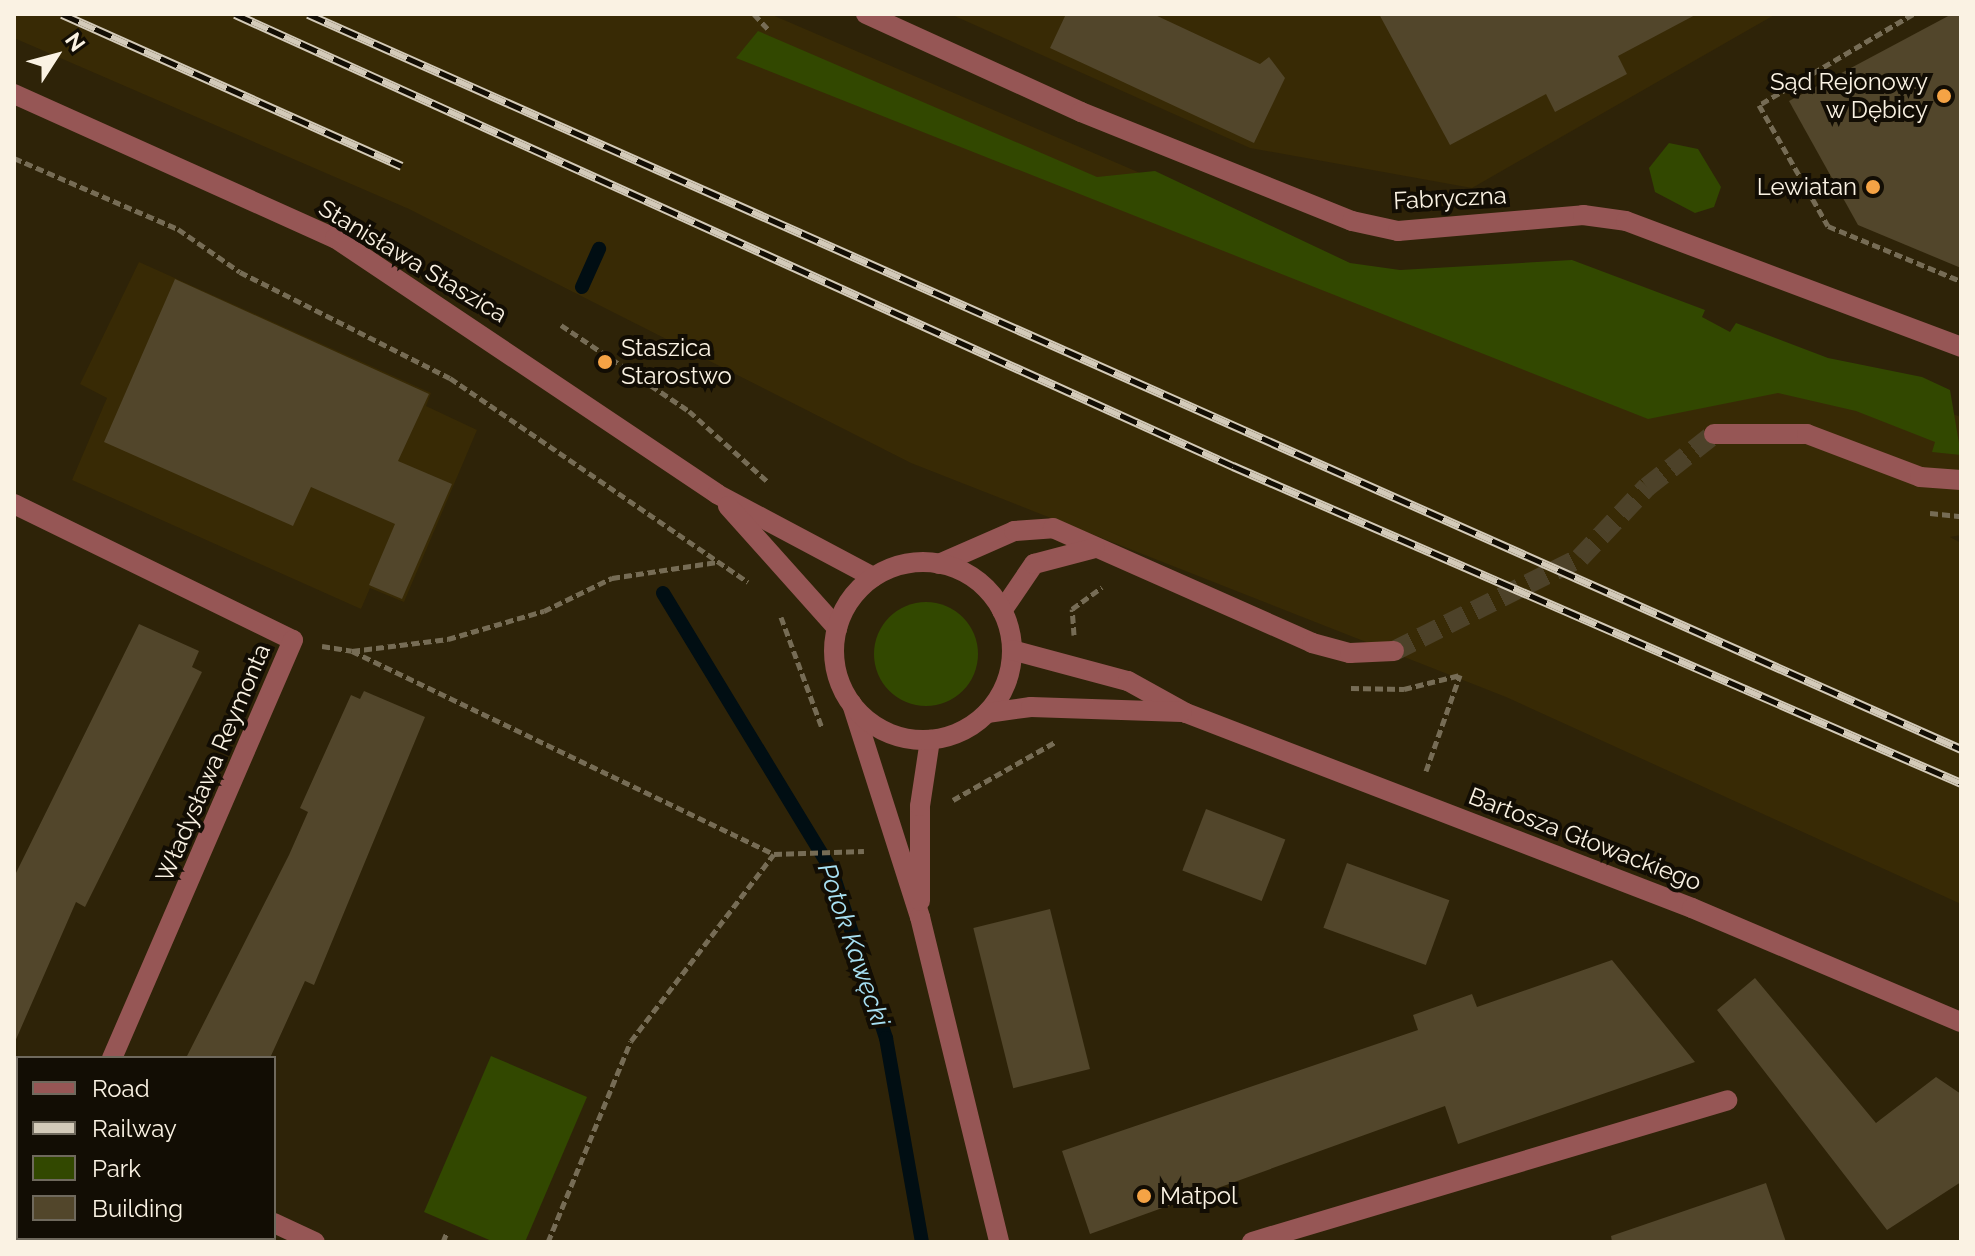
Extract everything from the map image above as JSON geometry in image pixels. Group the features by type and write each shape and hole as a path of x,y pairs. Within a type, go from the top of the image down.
{"street":[{"name":"Fabryczna","path":"866,14 1081,112 1352,221 1398,231 1583,215 1626,221 1961,347"},
{"name":"Stanisława Staszica","path":"14,94 335,238 717,494 873,577"},
{"path":"1714,434 1807,434 1920,477 1961,480"},
{"name":"Stanisława Staszica","path":"717,494 837,628"},
{"name":"Władysława Reymonta","path":"14,504 293,640 113,1056"},
{"path":"999,1242 920,917 852,704 835,668 837,628 873,577 894,566 939,564 1031,527 1053,528 1312,643 1350,653 1394,651"},
{"path":"1002,611 1034,564 1095,548"},
{"path":"852,704 900,737 930,740 987,713 1009,673 1012,650 1002,611 976,580 939,564"},
{"name":"Bartosza Głowackiego","path":"1012,650 1128,681 1186,713 1692,908 1961,1022"},
{"name":"Bartosza Głowackiego","path":"987,713 1031,707 1186,713"},
{"path":"920,917 920,806 930,740"},
{"path":"1252,1242 1727,1100"},
{"path":"276,1224 315,1242"}],"path":[{"path":"754,14 768,29"},
{"path":"1913,14 1759,105 1828,226 1961,281"},
{"path":"14,158 178,229 240,272 390,343 763,592"},
{"path":"352,651 448,639 544,611 612,578 718,562"},
{"path":"778,610 827,743"},
{"path":"293,640 352,651 774,854 845,855 869,851 864,838"},
{"path":"1426,771 1460,675"},
{"path":"944,805 1063,737"},
{"path":"548,1242 631,1041 774,854"},
{"path":"443,1242 447,1232"}],"shaded area":[{"path":"14,14 770,14 1443,303 1585,279 1961,417 1961,535 1950,537 1961,543 1961,904 1506,697 911,463 409,209 14,38"},
{"path":"950,14 1776,14 1472,188 1250,148"},
{"path":"139,262 431,393 426,406 477,430 404,602 370,588 361,609 72,480 107,398 80,384"}],"green space":[{"path":"758,31 1097,177 1155,171 1350,263 1400,270 1572,260 1705,310 1702,317 1730,332 1736,323 1828,358 1922,377 1950,390 1961,455 1932,452 1935,442 1856,411 1778,393 1648,419 736,58"},
{"path":"1669,143 1698,149 1721,187 1714,207 1695,213 1655,192 1649,168"},
{"path":"926,602 946,606 963,617 974,634 978,654 974,674 963,691 946,702 926,706 906,702 889,691 878,674 874,654 878,634 889,617 906,606"},
{"path":"491,1056 587,1097 525,1242 494,1242 424,1212"}],"building":[{"path":"1066,14 1153,14 1260,64 1269,57 1285,78 1254,143 1050,48"},
{"path":"1379,14 1697,14 1618,56 1627,74 1555,112 1546,94 1450,145"},
{"path":"1952,14 1961,14 1961,268 1858,225 1789,101"},
{"path":"175,279 429,394 398,461 452,484 402,599 369,585 395,524 311,487 293,526 104,442"},
{"path":"139,624 199,651 192,667 202,672 85,907 76,902 14,1044 14,877"},
{"path":"364,691 425,717 314,985 305,981 271,1056 187,1056 289,855 308,812 300,808 351,695 360,699"},
{"path":"1206,809 1285,839 1262,901 1182,871"},
{"path":"1347,863 1449,900 1426,965 1323,928"},
{"path":"1050,909 1090,1069 1013,1088 973,928"},
{"path":"1612,960 1695,1062 1458,1144 1445,1106 1090,1234 1062,1151 1418,1030 1413,1015 1472,994 1477,1007"},
{"path":"1755,978 1876,1123 1936,1077 1961,1094 1961,1182 1887,1230 1717,1010"},
{"path":"1766,1183 1786,1242 1612,1242 1611,1236"}],"waterway":[{"name":"Potok Kawęcki","path":"582,287 599,249"},
{"name":"Potok Kawęcki","path":"663,593 832,871 886,1038 922,1242"}],"tunnel":[{"path":"1394,651 1580,558 1647,487 1714,434"}],"railway":[{"path":"62,14 402,166"},
{"path":"235,14 1233,466 1961,783"},
{"path":"308,14 1961,749"}],"place":[{"name":"Sąd Rejonowy w Dębicy","path":"1944,96"},
{"name":"Lewiatan","path":"1873,187"},
{"name":"Staszica Starostwo","path":"605,362"},
{"name":"Matpol","path":"1144,1196"}]}
